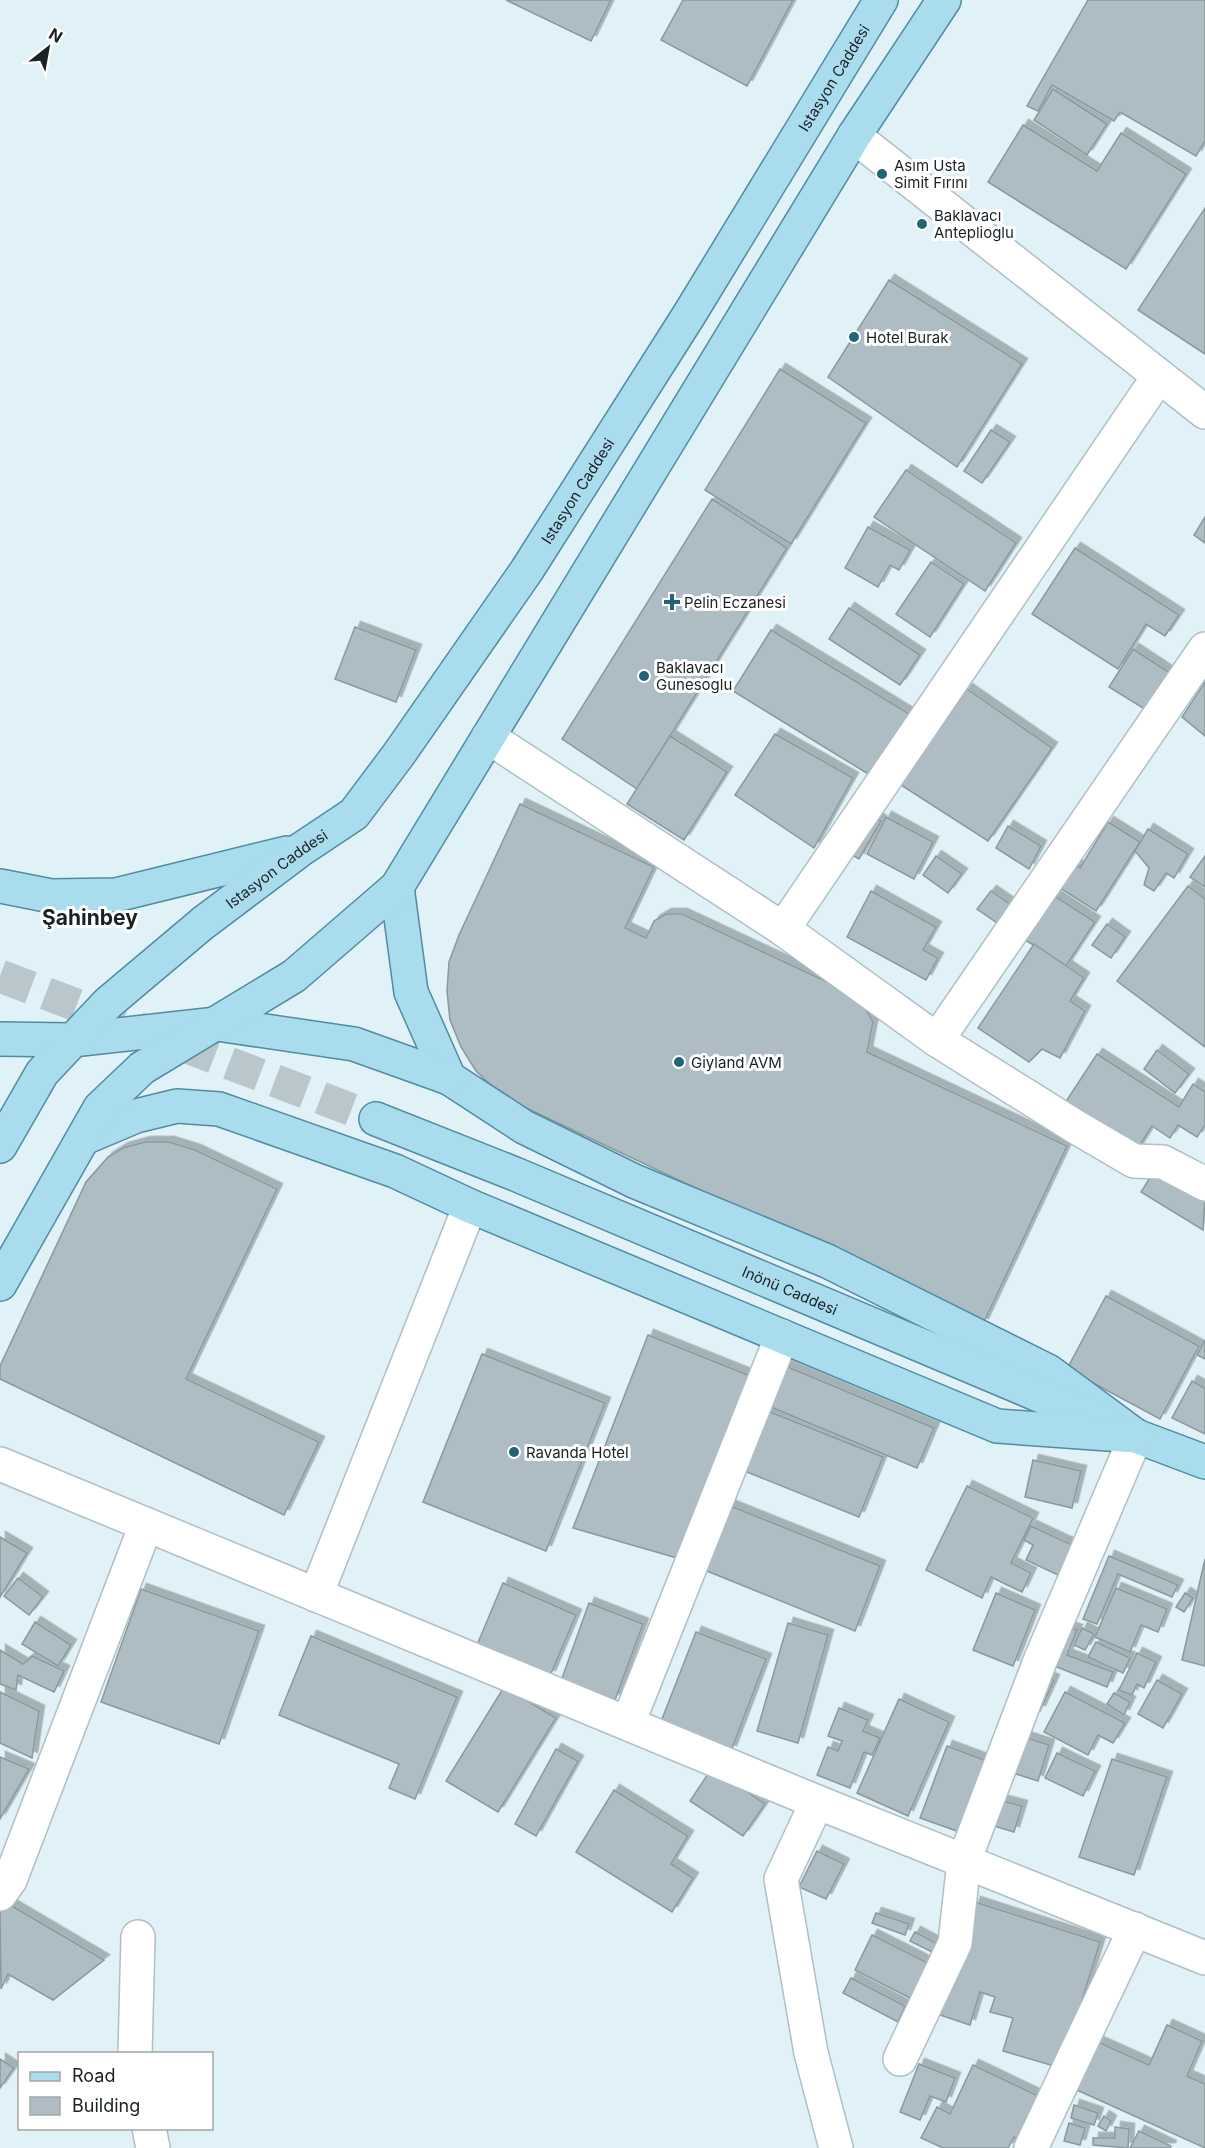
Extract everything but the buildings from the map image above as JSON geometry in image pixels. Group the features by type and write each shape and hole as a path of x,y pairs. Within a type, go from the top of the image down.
{"main road":[{"name":"Istasyon Caddesi","path":"0,1146 42,1073 108,1003 203,923 300,850 354,814 399,754 526,570 689,315 881,0"},
{"path":"0,1284 100,1108 142,1068 294,976 397,886 854,136 944,0"},
{"path":"0,886 51,896 116,895 300,850"},
{"path":"397,886 411,992 449,1078"},
{"path":"0,1039 72,1040 217,1024 354,1044 449,1078 534,1132 634,1181 826,1261 1048,1371 1136,1436"},
{"path":"84,1138 136,1116 177,1106 219,1109 395,1171 470,1206 997,1426 1136,1436"},
{"name":"Inönü Caddesi","path":"376,1119 526,1179 1136,1436 1205,1462"}],"street":[{"path":"854,136 1205,412"},
{"path":"783,929 1159,376"},
{"path":"937,1040 1205,649"},
{"path":"488,737 783,929 937,1040 1134,1161 1163,1162 1205,1184"},
{"path":"315,1595 470,1206"},
{"path":"628,1723 782,1336"},
{"path":"900,2059 955,1943 964,1861 1040,1661 1136,1436"},
{"path":"0,1464 816,1802 1205,1958"},
{"path":"0,1894 10,1880 146,1525"},
{"path":"816,1802 781,1879 811,2053 836,2148"},
{"path":"1032,2148 1135,1929"},
{"path":"135,2052 138,1937"},
{"path":"149,2130 153,2148"}],"tunnel":[{"path":"0,976 376,1119"}],"place":[{"name":"Asım Usta Simit Fırını","path":"882,174"},
{"name":"Baklavacı Anteplioglu","path":"922,224"},
{"name":"Hotel Burak","path":"854,337"},
{"name":"Pelin Eczanesi","path":"672,602"},
{"name":"Baklavacı Gunesoglu","path":"644,676"},
{"name":"Giyland AVM","path":"679,1062"},
{"name":"Ravanda Hotel","path":"514,1452"}],"district":[{"name":"Şahinbey","path":"90,917"}]}
